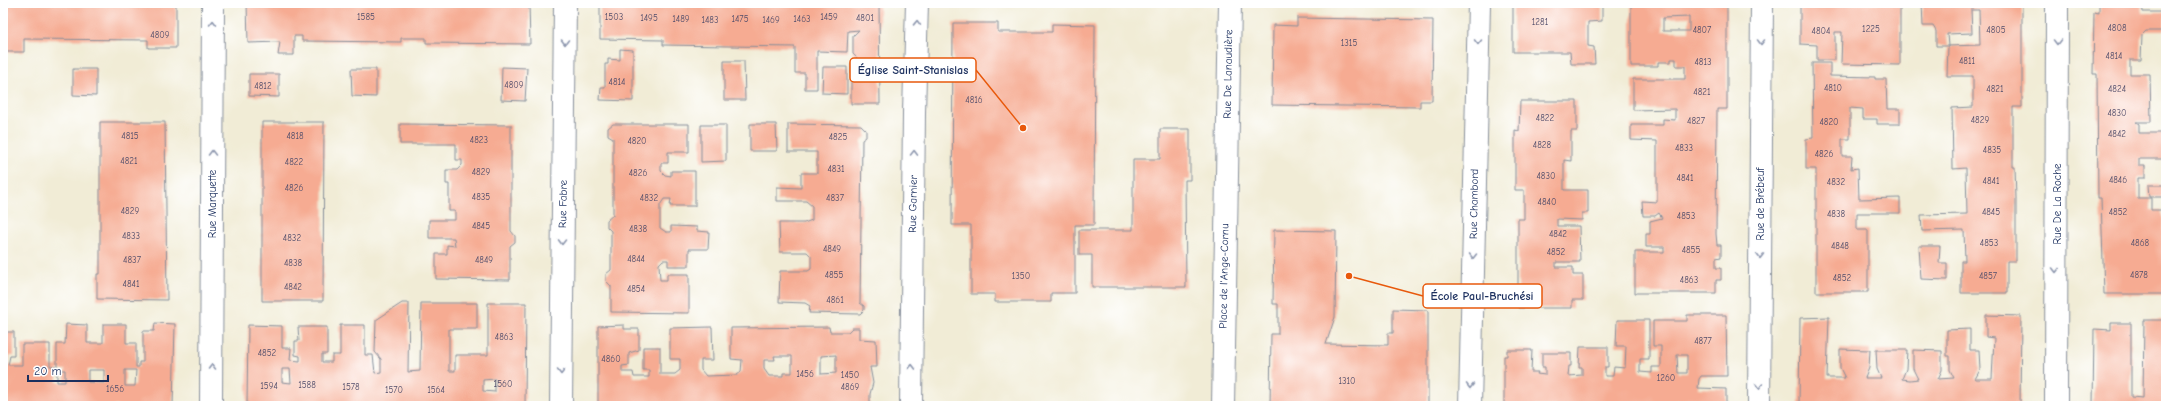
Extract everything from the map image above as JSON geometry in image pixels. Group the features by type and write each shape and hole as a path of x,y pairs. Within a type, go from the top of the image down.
{"street":[{"name":"Rue Marquette","path":"211,406 213,3"},
{"name":"Rue Fabre","path":"561,406 565,3"},
{"name":"Rue Garnier","path":"911,406 914,113 918,3"},
{"name":"Rue De Lanaudière","path":"1227,145 1230,3"},
{"name":"Rue Chambord","path":"1470,406 1479,3"},
{"name":"Rue de Brébeuf","path":"1759,406 1762,3"},
{"name":"Rue De La Roche","path":"2056,406 2057,3"},
{"name":"Place de l'Ange-Cornu","path":"1223,406 1227,145"}],"building":[{"path":"3,3 176,3 176,48 148,48 148,40 24,39 24,52 3,52"},
{"path":"247,3 529,3 530,44 426,43 426,38 401,38 401,42 302,41 302,36 294,36 294,55 278,55 280,42 248,43"},
{"path":"600,3 879,3 880,104 851,104 851,63 857,58 853,54 853,36 859,30 848,31 847,52 817,51 817,89 805,89 805,73 795,73 795,47 663,45 663,40 600,39"},
{"path":"1513,3 1602,3 1602,21 1588,22 1588,46 1594,47 1595,64 1571,64 1570,52 1513,52"},
{"path":"1631,3 1727,3 1727,109 1717,109 1716,234 1717,245 1721,245 1721,257 1716,258 1716,268 1721,268 1721,280 1716,280 1716,293 1635,293 1635,252 1664,252 1664,247 1646,247 1646,234 1650,234 1650,221 1662,218 1659,213 1655,216 1643,216 1642,201 1657,202 1657,141 1631,140 1631,125 1663,125 1663,119 1675,120 1675,109 1633,110 1633,79 1685,79 1685,66 1676,66 1676,59 1671,59 1671,62 1658,62 1658,66 1631,66","holes":["1689,17 1689,31 1663,31 1663,18"]},
{"path":"1800,3 1900,3 1900,65 1841,64 1842,32 1835,32 1835,60 1817,60 1817,45 1800,44"},
{"path":"1922,3 2022,3 2022,107 2013,107 2013,167 2015,167 2016,198 2016,261 2007,261 2007,293 1961,293 1961,261 1965,261 1964,230 1922,231 1921,215 1967,214 1966,168 1953,169 1952,108 1973,107 1973,76 1947,76 1948,46 1936,46 1936,31 1933,26 1923,26","holes":["1971,10 1979,10 1980,45 1948,46 1947,34 1972,33"]},
{"path":"2099,3 2142,3 2143,12 2165,12 2165,31 2146,31 2142,35 2141,60 2130,60 2130,74 2150,74 2151,122 2136,122 2139,124 2139,133 2166,133 2166,159 2139,159 2139,166 2145,166 2145,178 2138,178 2138,198 2151,198 2151,210 2163,210 2163,231 2166,231 2166,294 2104,294 2101,198 2098,198 2097,74 2093,74 2094,12 2099,13"},
{"path":"1297,18 1433,20 1432,101 1420,101 1420,107 1272,105 1273,25 1297,26"},
{"path":"953,23 998,23 998,32 1052,32 1052,24 1095,25 1094,225 1075,225 1075,293 1051,293 1051,302 995,302 995,294 971,294 971,225 952,225"},
{"path":"620,49 633,50 633,101 600,100 601,87 605,87 605,64 608,64 608,59 620,60"},
{"path":"724,61 744,61 745,100 724,100"},
{"path":"1812,63 1830,63 1830,76 1875,77 1875,79 1886,79 1887,109 1900,109 1900,124 1877,124 1877,119 1863,119 1863,109 1850,108 1850,139 1842,139 1842,156 1852,156 1851,169 1858,168 1859,199 1900,198 1900,213 1857,213 1857,230 1868,230 1868,292 1816,292 1816,169 1806,169 1806,139 1813,138"},
{"path":"502,67 527,68 525,101 501,100"},
{"path":"823,67 847,67 847,94 822,93"},
{"path":"73,69 96,69 96,96 73,95"},
{"path":"351,69 376,69 376,97 352,96"},
{"path":"249,74 279,74 279,97 249,96"},
{"path":"1520,101 1577,101 1577,131 1571,131 1571,161 1564,160 1564,190 1588,190 1588,213 1582,213 1582,220 1557,219 1557,226 1579,226 1580,262 1556,262 1556,267 1573,267 1573,275 1583,275 1583,300 1572,300 1572,308 1518,308 1518,219 1524,219 1524,190 1515,190 1515,130 1519,131"},
{"path":"3,120 7,120 6,152 3,151"},
{"path":"100,122 165,122 167,300 97,299 97,274 100,274"},
{"path":"262,122 324,122 323,301 262,301"},
{"path":"400,124 511,125 511,231 515,236 515,242 510,246 510,280 436,279 436,254 447,254 447,245 455,246 454,238 429,238 429,220 455,220 455,211 449,211 449,184 446,184 446,170 457,170 462,165 462,160 456,160 456,144 400,144"},
{"path":"613,124 689,124 689,152 668,152 668,163 661,163 661,171 665,175 671,176 671,171 695,171 695,206 670,206 671,199 664,199 660,205 660,228 666,232 671,232 671,226 697,227 697,231 709,232 708,249 689,249 689,266 668,266 668,260 663,260 659,264 660,280 667,280 667,274 689,274 689,313 611,312 611,286 606,281 606,274 611,270 611,231 607,227 607,220 613,215 613,138 608,135 608,128"},
{"path":"750,124 776,124 777,151 750,151"},
{"path":"788,124 861,125 866,130 866,137 862,140 860,303 864,306 864,310 860,314 809,313 810,306 805,303 779,302 780,271 808,271 811,269 811,256 807,252 780,252 779,223 804,223 812,220 812,206 806,201 777,201 777,187 801,188 801,173 817,173 817,152 788,152"},
{"path":"701,125 726,125 726,161 701,162"},
{"path":"1160,129 1190,129 1190,180 1185,180 1186,287 1092,287 1092,255 1079,255 1079,230 1133,230 1133,159 1160,159"},
{"path":"2148,185 2166,185 2166,197 2149,197"},
{"path":"1274,230 1336,231 1335,317 1326,344 1388,345 1388,333 1393,333 1393,309 1428,310 1428,406 1270,406 1271,334 1278,334 1278,304 1273,304"},
{"path":"3,243 5,243 4,268 3,268"},
{"path":"1919,246 1940,246 1939,263 1947,263 1947,280 1921,279"},
{"path":"402,303 409,303 408,372 420,371 421,303 477,303 477,329 449,329 449,371 455,371 455,355 488,355 488,303 526,303 525,406 247,406 248,325 282,326 282,348 291,348 290,360 300,361 300,356 295,355 295,341 299,341 298,327 327,327 327,354 322,354 322,362 332,362 332,355 340,355 340,325 365,325 365,355 373,355 375,373 381,372 381,359 375,352 376,320","holes":["282,369 290,369 291,383 282,382","495,379 495,392 483,391 483,380"]},
{"path":"1687,315 1726,315 1727,376 1701,376 1699,379 1698,388 1726,389 1726,406 1504,406 1504,356 1507,356 1507,350 1532,350 1531,372 1538,372 1537,374 1545,375 1545,367 1542,367 1542,353 1571,353 1571,366 1569,366 1568,376 1582,375 1582,367 1579,367 1580,347 1608,347 1608,367 1605,367 1605,376 1613,376 1614,367 1625,368 1626,346 1616,346 1617,320 1649,320 1649,359 1640,359 1640,372 1652,373 1652,367 1661,367 1661,346 1653,346 1653,321 1687,321","holes":["1677,355 1687,355 1687,373 1678,373"]},
{"path":"1986,315 2021,316 2020,406 1799,406 1800,318 1829,317 1827,378 1845,378 1840,368 1840,349 1870,350 1869,368 1865,378 1881,378 1877,369 1876,350 1907,350 1906,369 1902,379 1910,380 1918,379 1913,369 1913,350 1942,351 1942,370 1938,379 1954,378 1950,370 1950,356 1947,356 1947,330 1970,329 1970,350 1979,350 1980,370 1975,379 1992,379 1994,338 1986,337"},
{"path":"2144,320 2166,320 2166,406 2093,406 2094,329 2111,330 2111,323 2131,323 2131,397 2143,398"},
{"path":"155,323 175,324 173,406 3,406 3,332 14,332 14,356 10,356 8,365 22,365 22,344 50,344 50,366 57,366 57,344 65,344 66,324 87,325 87,343 103,343 103,324 126,324 126,343 136,343 136,367 139,367 139,362 143,362 143,331 154,331","holes":["57,370 65,370 65,382 57,382","88,370 104,370 104,383 88,382","125,370 136,370 135,386 125,386"]},
{"path":"624,325 624,329 639,329 639,350 629,353 629,365 622,366 622,372 633,372 634,377 649,377 649,370 643,370 643,347 660,347 660,374 675,374 680,370 680,359 670,359 670,328 712,327 713,360 701,360 701,370 706,376 737,375 741,372 742,360 731,359 731,328 829,327 830,332 848,332 852,328 859,328 859,339 876,340 877,367 870,367 873,383 870,394 870,406 598,406 598,326","holes":["836,355 836,373 821,374 821,356","774,356 792,356 792,373 783,373 783,376 769,376 764,369 764,360 775,360"]}],"place":[{"name":"Église Saint-Stanislas","path":"1023,128"},
{"name":"École Paul-Bruchési","path":"1349,276"}]}
